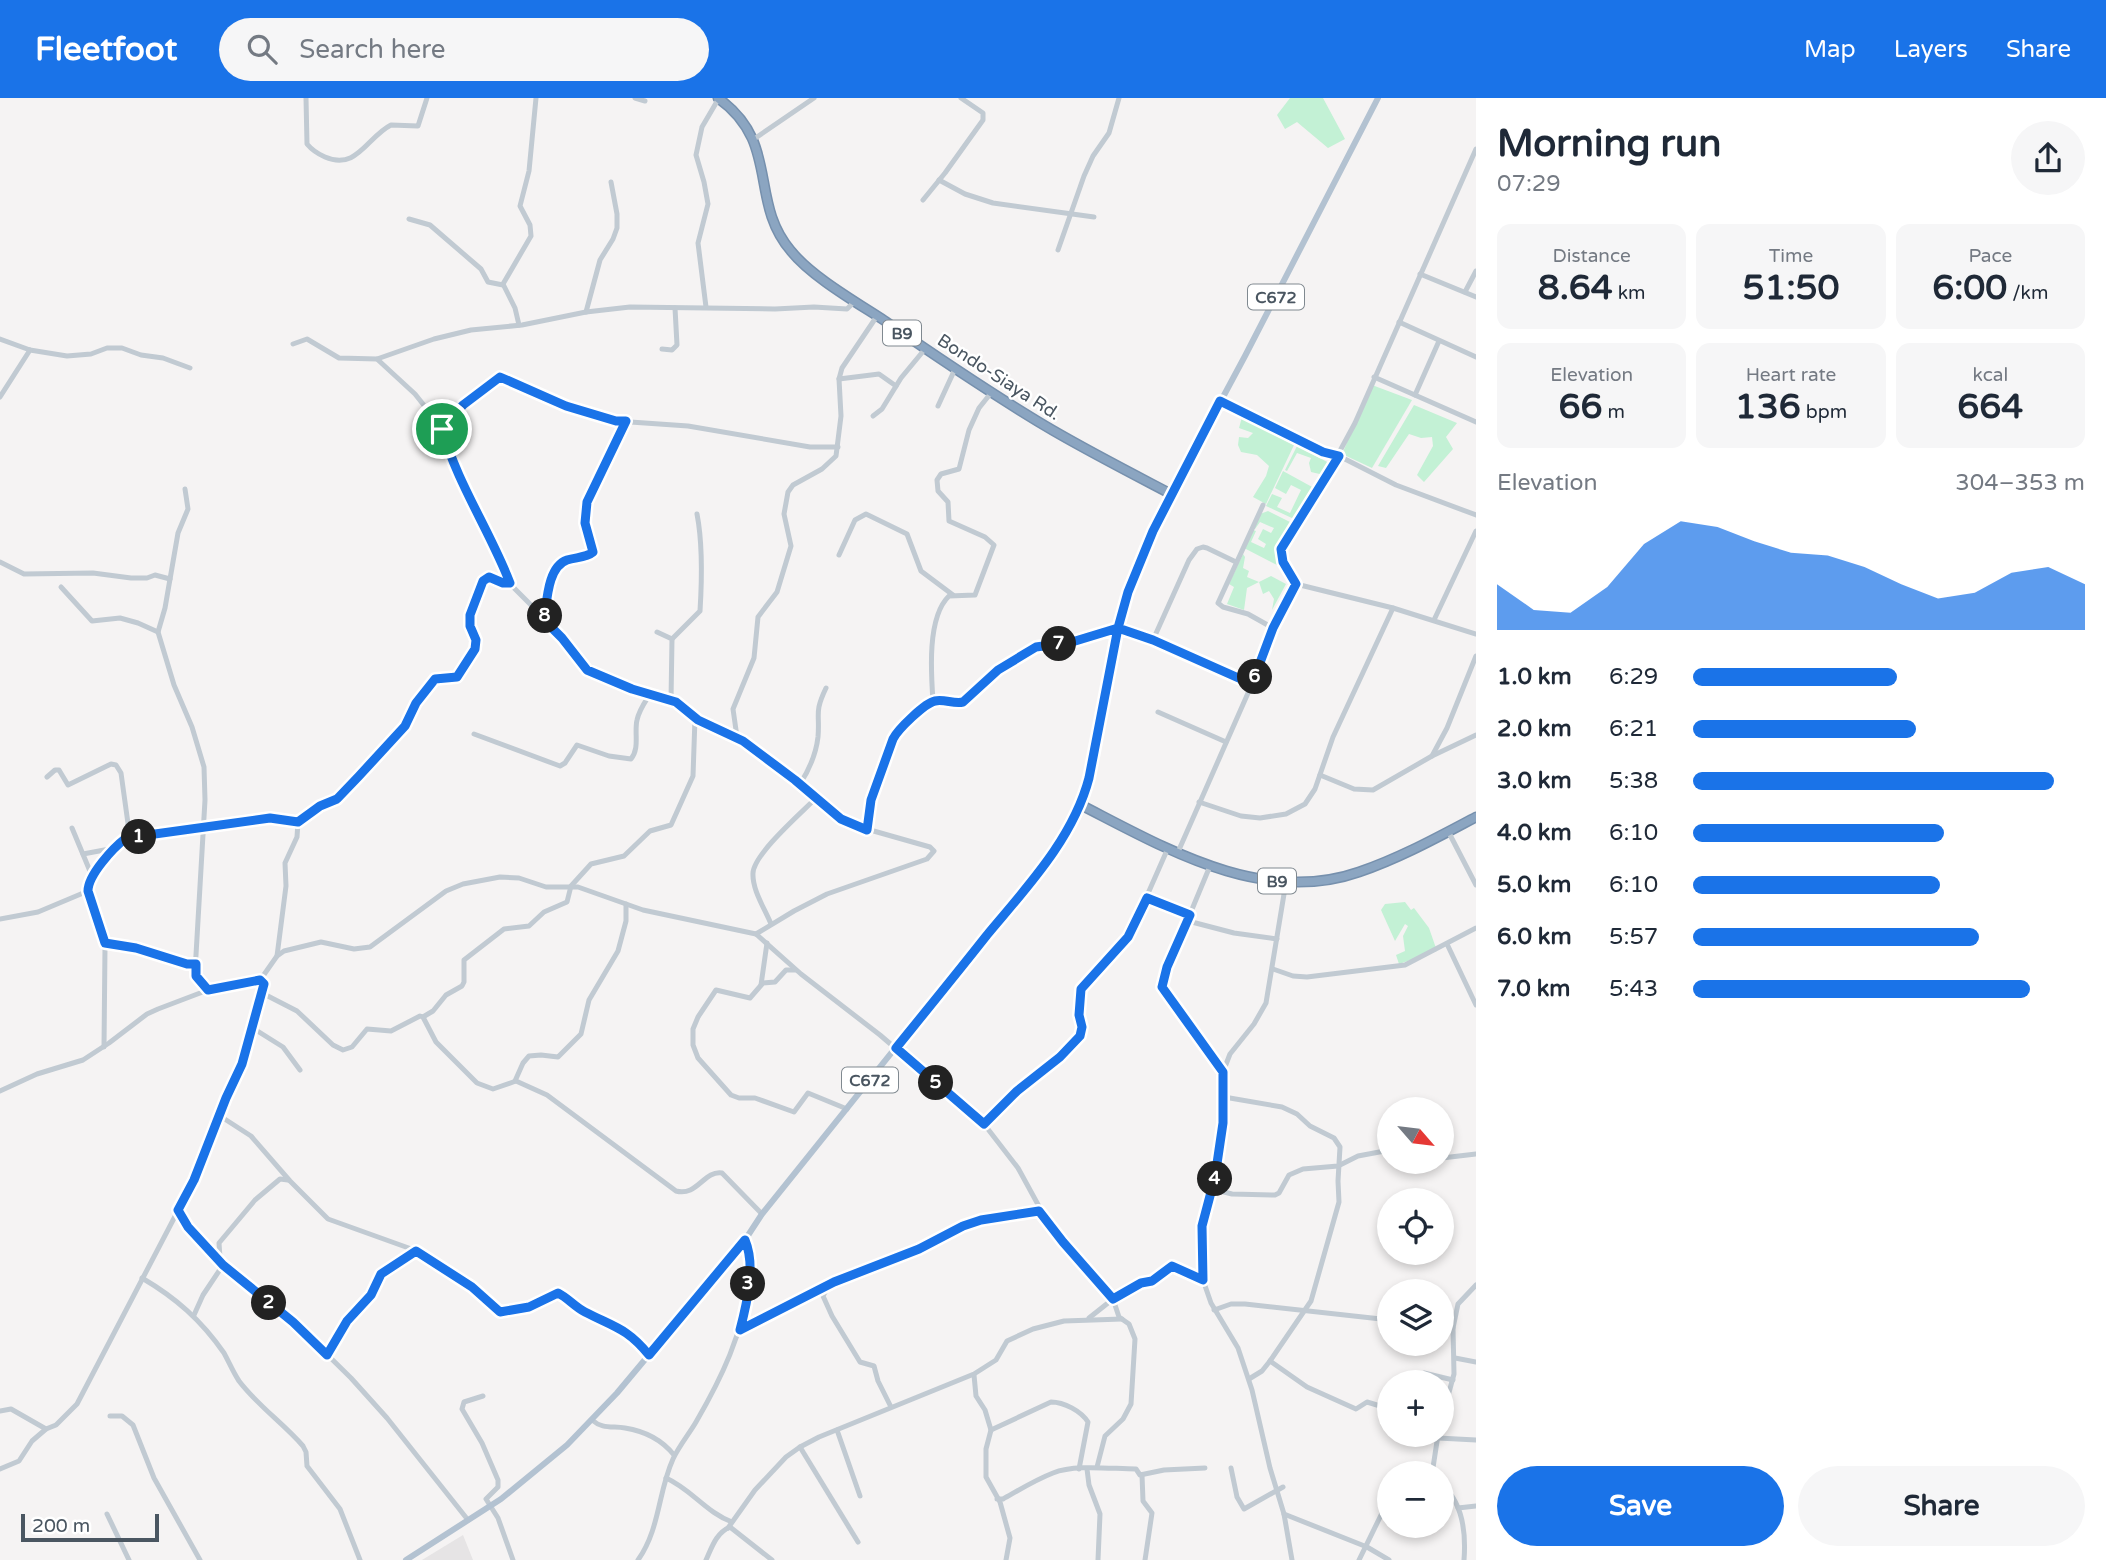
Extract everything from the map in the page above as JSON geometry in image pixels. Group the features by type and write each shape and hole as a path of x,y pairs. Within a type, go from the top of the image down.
{"highway":[{"name":"Bondo-Siaya Rd.","path":"718,98 737,113 754,139 769,209 781,237 797,258 855,301 991,393 1072,442 1171,494"},
{"name":"B9","path":"1081,805 1210,866 1251,878 1286,882 1319,881 1357,873 1476,817"}],"main road":[{"name":"C672","path":"406,1560 491,1506 549,1461 592,1420 745,1240 762,1214 1050,856 1081,805 1093,763 1118,628 1137,568 1171,494 1378,98"}],"street":[{"path":"306,98 307,144 318,153 339,161 355,157 391,125 418,127 427,98"},
{"path":"503,285 531,236 530,225 520,206 530,162 536,98"},
{"path":"635,98 645,101"},
{"path":"706,307 698,243 708,204 696,155 702,127 718,98"},
{"path":"754,139 814,98"},
{"path":"923,200 984,116 961,98"},
{"path":"1058,250 1093,156 1109,133 1119,98"},
{"path":"1476,149 1339,456 1281,549 1283,562 1296,584 1393,608 1476,634"},
{"path":"939,180 965,194 993,203 1094,217"},
{"path":"586,312 600,260 617,229 611,182"},
{"path":"409,219 430,225 479,267 488,282 503,285"},
{"path":"1465,292 1476,271"},
{"path":"1420,274 1476,297"},
{"path":"503,285 515,308 519,325"},
{"path":"293,344 307,340 339,358 377,359 434,339 586,312 639,307 843,309 849,308 855,301"},
{"path":"662,349 672,350 677,345 675,308"},
{"path":"737,737 733,709 754,658 758,617 777,592 792,546 784,514 788,492 793,485 833,461 838,447 841,416 839,379 844,363 877,316"},
{"path":"1399,322 1476,357"},
{"path":"0,339 30,350 58,356 75,356 117,348 163,358 190,368"},
{"path":"1415,395 1439,341"},
{"path":"873,416 882,409 925,349"},
{"path":"0,397 30,350"},
{"path":"377,359 410,388 442,429 468,493 493,547 504,564 510,583 562,638 587,670 671,700 695,718 737,737 841,819 867,830 933,849 934,853 916,863 827,894 756,934"},
{"path":"938,406 955,369"},
{"path":"839,379 879,374 896,386"},
{"path":"442,429 463,405 500,377 566,406 616,421 688,426 810,447 838,447"},
{"path":"1374,377 1476,422"},
{"path":"839,555 855,520 866,514 907,534 921,571 953,595 975,595 994,545 985,537 949,521 948,502 938,491 937,480 942,474 959,470 972,423 991,393"},
{"path":"1220,401 1396,485 1476,515"},
{"path":"544,620 552,578 558,565 589,556 593,552 585,523 587,502 626,421"},
{"path":"185,489 188,509 178,533 158,632 174,685 202,756 205,780 196,976 208,990"},
{"path":"1263,505 1219,603 1223,607 1248,614 1273,628"},
{"path":"671,700 672,639 700,611 702,585 697,514"},
{"path":"1434,620 1476,531"},
{"path":"1153,640 1189,560 1197,549 1208,548 1236,562"},
{"path":"0,562 24,574 93,573 131,578 155,575 170,579"},
{"path":"104,1047 105,943 88,891 88,883 116,848 130,838 202,826 270,818 298,822 320,806 337,799 405,726 416,703 435,679 457,677 475,649 476,640 469,619 483,581 489,577 510,583"},
{"path":"1178,852 1252,684 1273,628 1296,584"},
{"path":"61,587 92,621 120,618 158,632"},
{"path":"933,701 932,648 935,625 940,607 946,598 953,595"},
{"path":"1199,802 1252,817 1286,814 1305,804 1393,608"},
{"path":"867,830 871,800 896,733 933,701 963,702 998,670 1036,647 1072,642 1118,628 1153,640 1252,684"},
{"path":"657,632 672,639"},
{"path":"1432,756 1443,738 1476,656"},
{"path":"800,784 814,755 818,738 817,711 826,688"},
{"path":"474,734 561,766 577,745 609,756 631,758 636,751 639,714 650,694"},
{"path":"1158,712 1226,742"},
{"path":"262,993 297,1011 333,1045 343,1050 352,1047 367,1029 391,1031 433,1011 446,996 463,986 464,960 504,929 532,925 544,912 565,904 569,900 571,886 591,864 624,856 647,833 668,827 673,822 694,776 695,718"},
{"path":"1320,775 1354,789 1373,790 1432,756 1476,735"},
{"path":"47,777 59,770 68,785 114,763 121,774 130,838"},
{"path":"771,924 755,884 754,868 766,848 815,799"},
{"path":"277,956 286,886 285,863 297,837 298,822"},
{"path":"72,828 92,876"},
{"path":"1448,831 1476,885"},
{"path":"83,854 116,848"},
{"path":"984,1124 1080,1036 1081,989 1128,937 1168,848"},
{"path":"1210,866 1167,967 1162,987 1223,1072"},
{"path":"254,981 263,976 277,956 289,949 315,943 354,949 370,947 435,897 463,884 507,877 546,887 571,886 664,916 756,934 984,1124 1018,1168 1039,1211 1113,1299 1122,1319 1129,1324 1135,1339 1131,1404 1124,1419 1105,1436 1097,1467"},
{"path":"1286,882 1266,1003 1254,1024 1230,1054 1223,1072 1223,1123 1212,1189 1202,1226 1203,1280 1214,1310 1238,1348 1249,1379 1280,1488 1292,1560"},
{"path":"0,919 38,912 88,891"},
{"path":"1147,898 1189,918 1234,933 1277,939"},
{"path":"514,1081 529,1056 558,1057 581,1034 589,1000 619,948 626,921 625,904"},
{"path":"1273,969 1293,976 1307,977 1385,969 1410,963 1476,929"},
{"path":"105,943 196,964"},
{"path":"767,943 761,985 750,998 716,990 701,1012 693,1029 693,1045 698,1058 727,1092 735,1097 755,1098 794,1112 808,1093 847,1109"},
{"path":"1447,944 1476,1004"},
{"path":"761,985 774,983 786,970 798,971"},
{"path":"0,1469 19,1461 32,1441 46,1429 56,1425 77,1404 194,1180 243,1061 262,993 263,976"},
{"path":"0,1091 37,1074 75,1063 104,1047 147,1014 208,990 260,980 264,984"},
{"path":"423,1017 436,1042 477,1083 493,1089 514,1081 535,1089 553,1099 671,1189 681,1193 688,1192 719,1171 762,1214"},
{"path":"251,1027 283,1047 300,1070"},
{"path":"1224,1097 1276,1104 1328,1134 1339,1142 1341,1151 1338,1166 1340,1196 1311,1301 1270,1361 1262,1371 1249,1379"},
{"path":"220,1116 251,1136 288,1180 331,1221 416,1251 472,1287 500,1312 529,1307 558,1293 586,1312 619,1327 635,1339 649,1355"},
{"path":"1212,1189 1231,1194 1275,1195 1279,1193 1289,1175 1303,1169 1338,1166 1358,1156 1377,1152"},
{"path":"1454,1157 1476,1154"},
{"path":"194,1315 222,1263 218,1249 225,1235 265,1191 280,1179 288,1180"},
{"path":"178,1210 188,1227 222,1263 293,1322 351,1378 387,1418 468,1520"},
{"path":"740,1330 834,1282 919,1249 963,1226 981,1220 1039,1211"},
{"path":"638,1560 653,1533 674,1455 707,1402 740,1330 747,1306 751,1260 745,1240"},
{"path":"327,1355 347,1321 371,1295 379,1272 416,1251"},
{"path":"1089,1318 1113,1299 1141,1283 1152,1281 1172,1266 1203,1280"},
{"path":"142,1278 171,1295 194,1315 225,1356 239,1381 261,1407 303,1446 307,1466 340,1509 360,1560"},
{"path":"834,1282 824,1291 826,1303 860,1362 874,1366 891,1407"},
{"path":"1454,1323 1458,1304 1476,1285"},
{"path":"1214,1310 1237,1304 1377,1319"},
{"path":"706,1560 717,1537 730,1525 763,1481 786,1457 800,1447 974,1374 996,1360 1010,1339 1049,1324 1089,1318 1122,1319"},
{"path":"1454,1343 1454,1370"},
{"path":"1455,1358 1476,1362"},
{"path":"1270,1361 1307,1387 1356,1409 1367,1402 1377,1405"},
{"path":"974,1374 975,1396 985,1410 991,1430 986,1449 986,1477 1005,1516 1010,1538 1006,1560"},
{"path":"483,1396 464,1402 462,1409 482,1443 498,1480 498,1486 487,1496 513,1560"},
{"path":"991,1430 1051,1402 1058,1402 1083,1415 1088,1422 1079,1469"},
{"path":"0,1411 12,1409 46,1429"},
{"path":"110,1416 122,1416 133,1425 154,1478 200,1560"},
{"path":"592,1420 600,1426 639,1431 654,1438 674,1455"},
{"path":"837,1430 860,1496"},
{"path":"1454,1438 1476,1440"},
{"path":"800,1447 858,1542"},
{"path":"998,1499 1053,1473 1097,1467 1136,1469 1142,1475 1143,1501 1152,1513 1145,1560"},
{"path":"1142,1475 1164,1470 1205,1468"},
{"path":"1231,1468 1237,1497 1244,1509 1280,1488"},
{"path":"1087,1469 1089,1485 1100,1514 1098,1560"},
{"path":"666,1478 682,1487 772,1560"},
{"path":"1454,1500 1464,1527 1464,1560"},
{"path":"1458,1508 1476,1506"},
{"path":"107,1514 129,1560"},
{"path":"1284,1514 1367,1546 1389,1560"},
{"path":"1359,1560 1377,1524"}],"shaded area":[{"path":"463,1535 473,1560 422,1560"}],"green space":[{"path":"1290,98 1323,98 1345,139 1328,148 1297,122 1285,129 1277,115"},
{"path":"1372,385 1412,400 1372,468 1342,454"},
{"path":"1414,405 1457,423 1446,437 1453,449 1424,482 1417,475 1433,446 1432,437 1421,438 1409,434 1386,468 1378,466"},
{"path":"1242,417 1294,445 1266,504 1253,497 1269,466 1257,455 1241,452 1239,437 1248,438 1253,433 1239,428"},
{"path":"1297,446 1331,464 1324,475 1311,472 1311,458 1297,453 1287,471 1285,470"},
{"path":"1283,471 1314,488 1311,500 1294,519 1266,506 1272,494 1282,498 1277,507 1290,513 1301,490 1291,485 1286,494 1275,488"},
{"path":"1268,511 1296,525 1277,565 1244,548 1253,530 1256,531 1251,542 1264,548 1266,544 1258,539 1263,529 1271,533 1274,528 1260,522 1253,529 1260,514"},
{"path":"1243,554 1243,568 1249,571 1247,577 1259,582 1247,588 1244,610 1227,604 1234,587 1229,584"},
{"path":"1271,576 1286,584 1272,610 1274,599 1269,591 1263,594 1259,582"},
{"path":"1405,902 1411,910 1414,908 1429,928 1437,951 1399,964 1396,955 1405,951 1403,936 1408,926 1405,924 1395,941 1381,910 1385,904"}],"route":[{"path":"442,429 444,439 493,547 504,564 510,583 489,577 483,581 469,619 476,640 475,649 457,677 435,679 416,703 405,726 337,799 320,806 298,822 270,818 126,838 88,883 88,891 105,943 196,964 198,981 208,990 260,980 264,984 242,1064 209,1138 194,1180 178,1210 188,1227 223,1265 293,1322 327,1355 347,1321 365,1304 381,1274 416,1251 466,1282 500,1312 529,1307 558,1293 586,1312 619,1327 635,1339 649,1355 745,1240 751,1260 747,1306 740,1330 834,1282 919,1249 963,1226 981,1220 1039,1211 1113,1299 1141,1283 1152,1281 1172,1266 1203,1280 1200,1244 1215,1177 1223,1123 1223,1072 1162,987 1167,967 1190,915 1147,898 1128,937 1081,989 1080,1036 984,1124 896,1048 1059,844 1081,805 1097,741 1118,628 1153,640 1177,653 1252,684 1273,628 1296,584 1283,562 1281,549 1284,541 1339,456 1323,452 1220,401 1153,531 1128,592 1118,628 1072,642 1036,647 998,670 963,702 929,703 898,730 893,739 871,800 867,830 849,824 831,813 795,780 743,741 698,720 676,702 640,692 587,670 557,631 544,620 552,578 558,565 589,556 593,552 585,523 587,502 626,421 616,421 566,406 500,377 456,411 442,429"}]}
